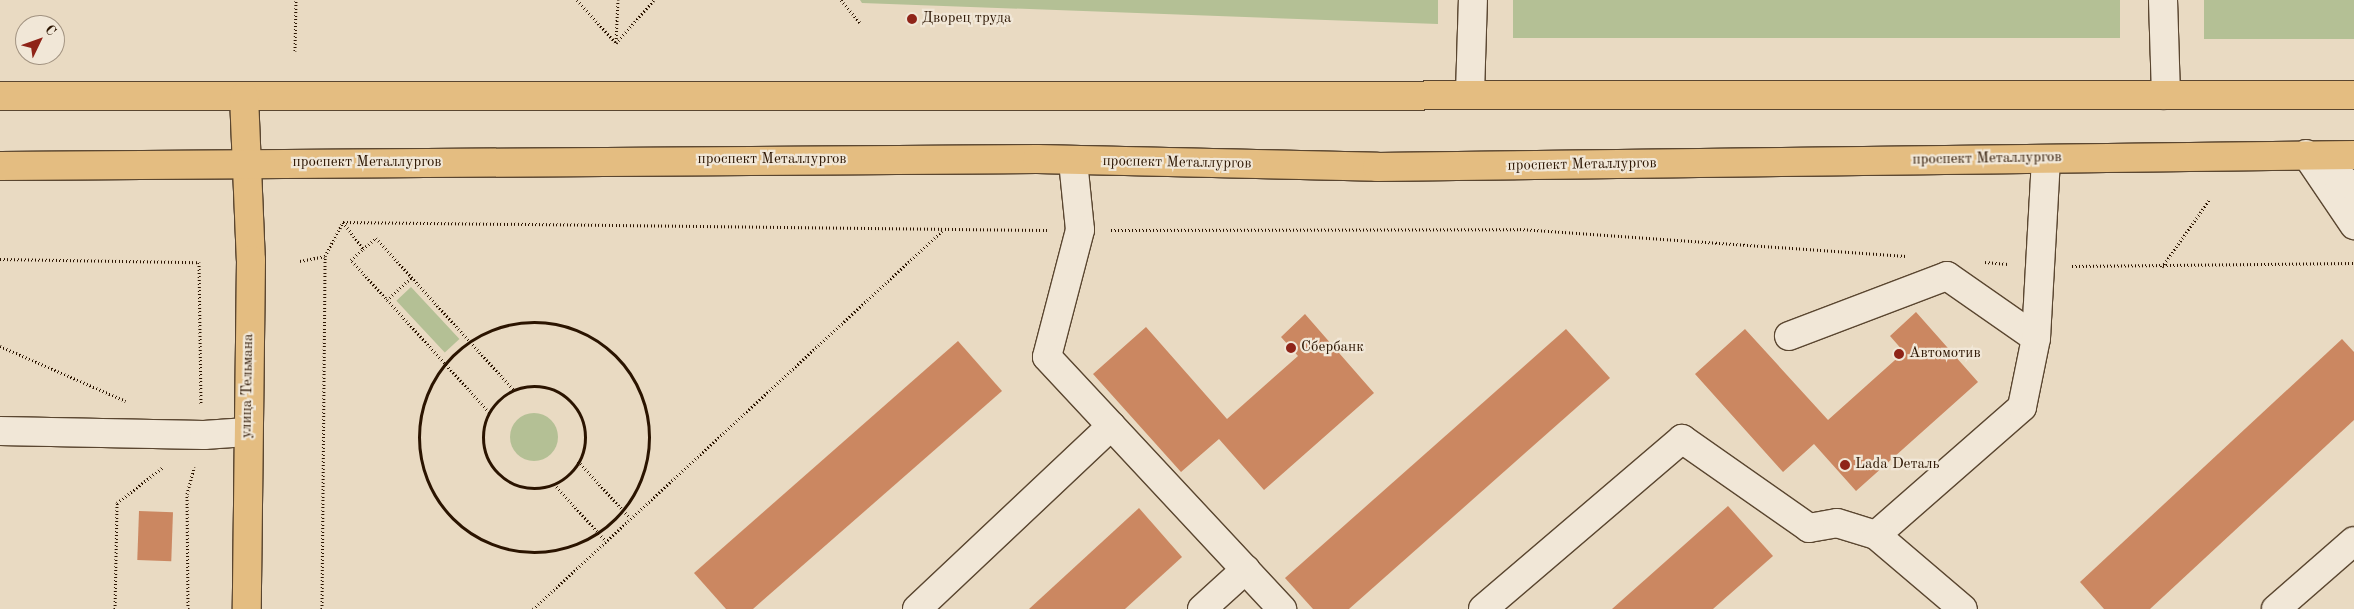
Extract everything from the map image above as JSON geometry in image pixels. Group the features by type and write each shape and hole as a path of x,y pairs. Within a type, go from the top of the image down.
{"main road":[{"path":"0,96 1470,93 2354,95"},
{"name":"улица Тельмана","path":"244,96 245,163 251,260 247,432 247,609"},
{"name":"проспект Металлургов","path":"0,166 245,163 1073,161 1377,167 2306,154 2354,155"}],"lane":[{"path":"1470,93 1473,0"},
{"path":"2163,0 2166,96"},
{"path":"2306,154 2354,187"},
{"path":"2306,154 2354,225"},
{"path":"1876,535 2022,406 2036,338 2046,159"},
{"path":"1073,161 1080,230 1047,357 1282,609"},
{"path":"1789,336 1947,276 2036,338"},
{"path":"916,609 1111,426"},
{"path":"0,431 204,435 247,432"},
{"path":"1483,609 1682,439 1809,528 1837,523 1876,535 1963,609"},
{"path":"2276,609 2354,541"},
{"path":"1202,609 1246,570"}],"path":[{"path":"295,52 296,0"},
{"path":"577,0 616,43"},
{"path":"616,43 618,0"},
{"path":"616,43 654,0"},
{"path":"841,0 860,23"},
{"path":"2162,267 2210,199"},
{"path":"343,222 942,230 1520,230 1912,257"},
{"path":"343,222 363,249"},
{"path":"322,609 325,256 343,222"},
{"path":"533,609 605,540 942,230"},
{"path":"489,412 351,260 363,249 376,238 514,390"},
{"path":"300,261 325,256"},
{"path":"0,259 199,262"},
{"path":"1981,262 2040,266 2162,267 2354,263"},
{"path":"387,300 412,277"},
{"path":"545,322 591,336 627,369 647,412 650,437 639,484 622,510 598,532 570,547 522,552 498,547 457,523 428,484 418,437 428,390 445,363 470,342 498,327 545,322"},
{"path":"0,346 133,404"},
{"path":"544,387 572,402 584,431 578,462 554,483 523,487 496,471 483,442 489,412 514,390 544,387"},
{"path":"115,609 117,504 204,435"},
{"path":"578,462 630,518"},
{"path":"554,483 605,540"}],"green space":[{"path":"860,0 1438,0 1438,24 862,3"},
{"path":"1513,0 2120,0 2120,38 1513,38"},
{"path":"2204,0 2354,0 2354,39 2204,39"},
{"path":"411,287 459,339 445,353 396,301"},
{"path":"534,413 543,415 551,420 556,428 558,437 556,446 551,454 543,459 534,461 525,459 517,454 512,446 510,437 512,428 517,420 525,415"}],"building":[{"path":"1916,312 1978,382 1856,491 1814,444 1783,472 1695,374 1745,329 1828,420 1904,352 1890,336"},
{"path":"1305,314 1374,393 1264,490 1219,439 1181,472 1093,374 1146,327 1227,419 1298,356 1281,337"},
{"path":"1566,329 1610,378 1349,609 1313,609 1285,578"},
{"path":"2342,339 2354,352 2354,420 2150,609 2104,609 2080,582"},
{"path":"958,341 1002,391 753,609 726,609 694,573"},
{"path":"1728,506 1773,556 1713,609 1612,609"},
{"path":"1139,508 1182,557 1125,609 1029,609"},
{"path":"139,511 173,512 171,561 137,560"}],"place":[{"name":"Дворец труда","path":"912,19"},
{"name":"Сбербанк","path":"1291,348"},
{"name":"Автомотив","path":"1899,354"},
{"name":"Lada Dеталь","path":"1845,465"}]}
